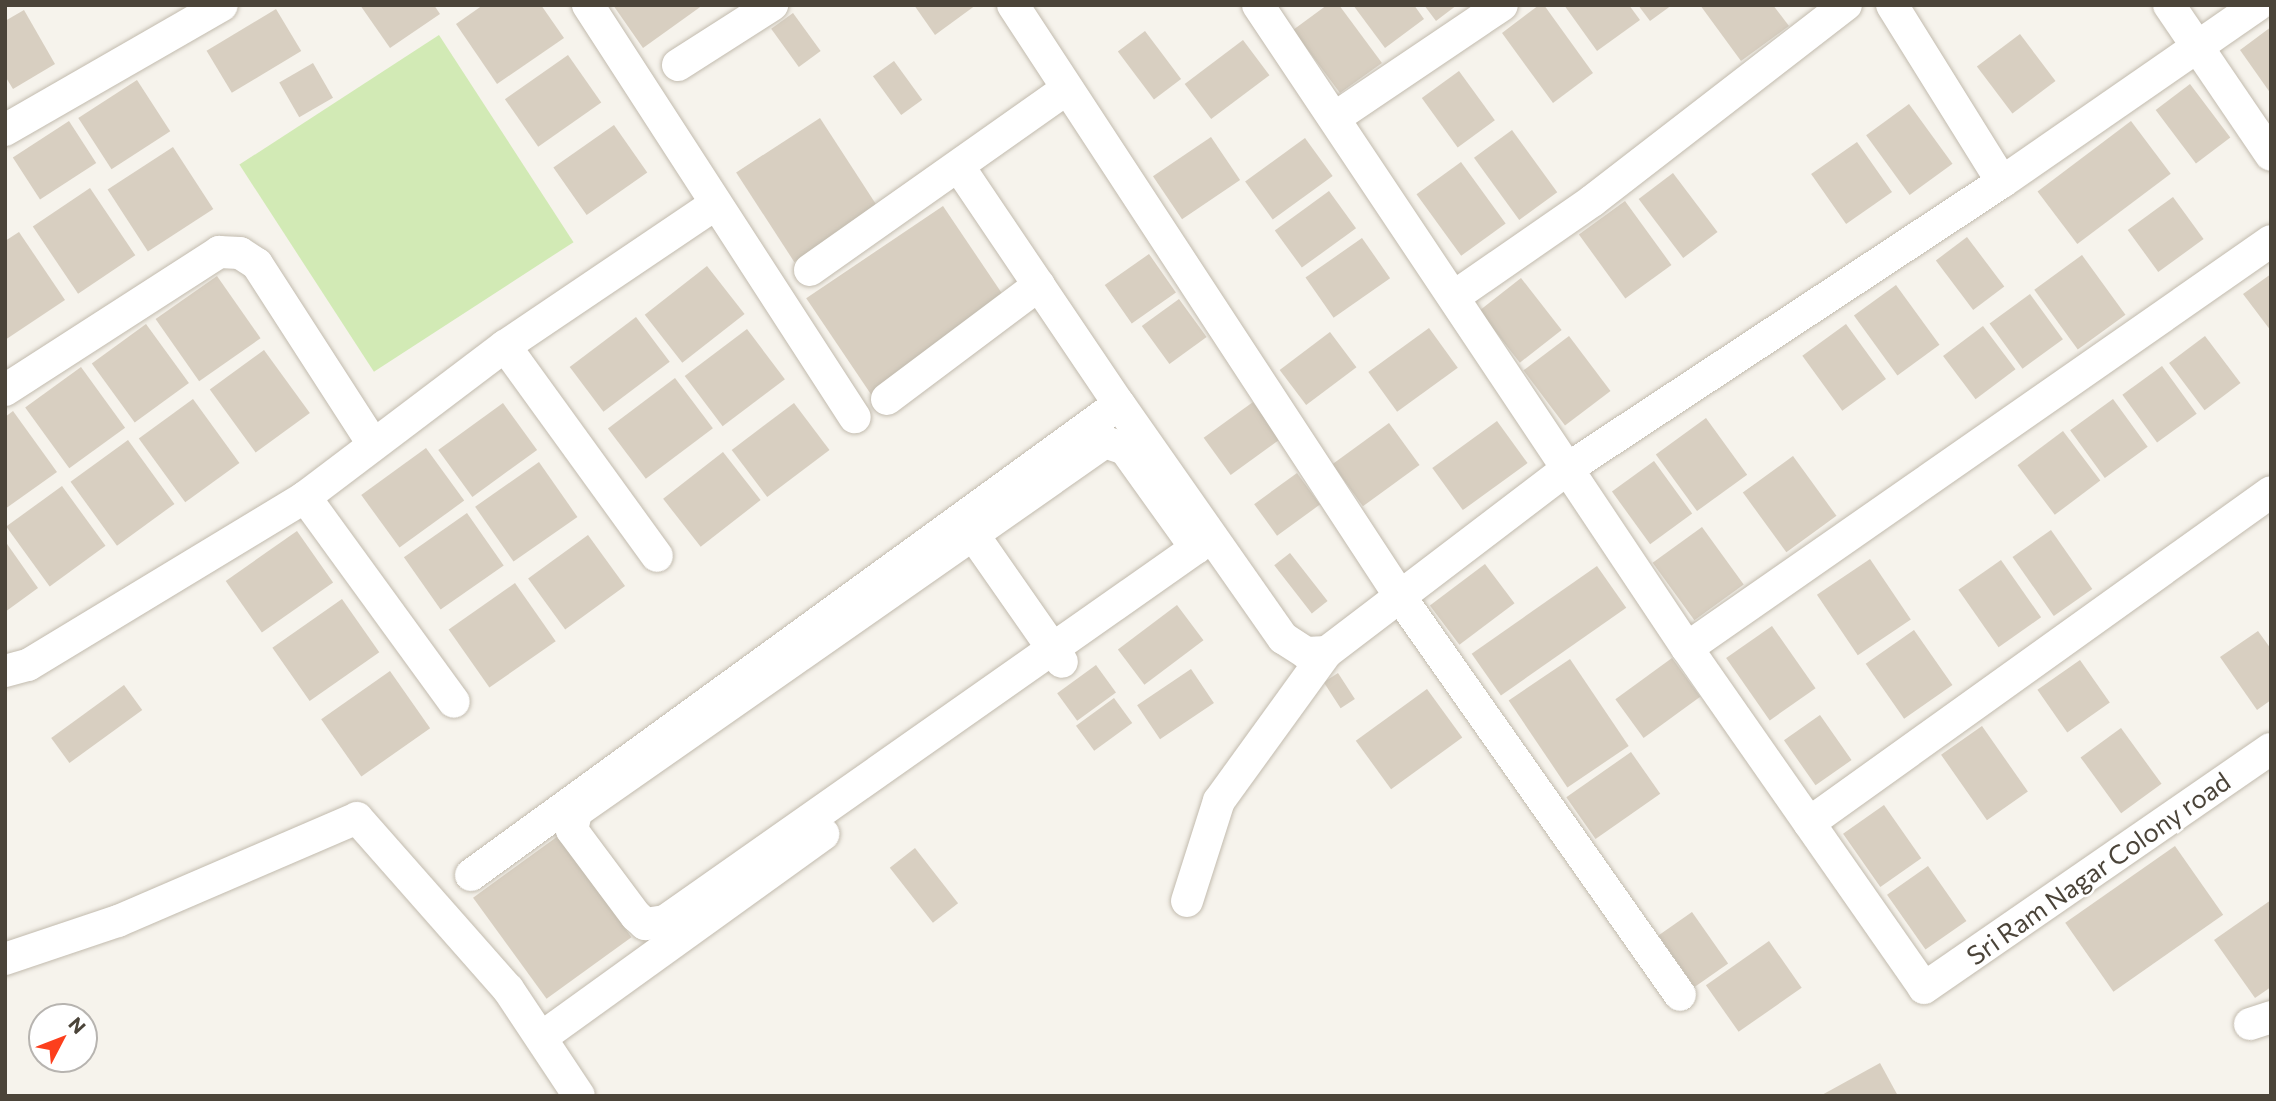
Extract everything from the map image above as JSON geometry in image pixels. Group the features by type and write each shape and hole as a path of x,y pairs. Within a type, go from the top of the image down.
{"street":[{"path":"5,130 222,5"},
{"path":"588,5 714,205 855,417"},
{"path":"678,65 772,5"},
{"path":"1013,5 1401,598 1680,995"},
{"path":"1258,5 1336,117 1687,648 1809,823 2271,492"},
{"path":"1336,117 1502,5"},
{"path":"1455,296 1592,201 1846,5"},
{"path":"1892,5 2002,182"},
{"path":"2169,5 2271,155"},
{"path":"1187,901 1219,801 1327,652 1567,469 2002,182 2199,49 2258,5"},
{"path":"810,270 1067,89"},
{"path":"959,167 1119,404 1206,552"},
{"path":"5,671 28,665 305,497 505,346 714,205"},
{"path":"1687,648 2271,241"},
{"path":"5,390 219,252 240,253 257,264 373,444"},
{"path":"887,399 1039,285"},
{"path":"505,346 657,556"},
{"path":"471,875 1119,404"},
{"path":"913,756 656,923 645,924 636,916 572,830 576,812 1105,442 1125,449 1206,552 1283,638 1306,653 1327,652"},
{"path":"305,497 454,702"},
{"path":"972,533 1058,654"},
{"path":"542,1037 913,756 1206,552"},
{"name":"Sri Ram Nagar Colony road","path":"1809,823 1924,988 2271,749"},
{"path":"5,959 118,921 357,818 508,989 579,1096"}],"green space":[{"path":"439,35 574,242 374,372 239,165"}],"building":[{"path":"360,5 434,5 440,14 390,48"},
{"path":"483,5 541,5 564,38 497,84 456,24"},
{"path":"613,5 703,5 643,48"},
{"path":"914,5 976,5 935,35"},
{"path":"1327,5 1339,5 1382,63 1340,93 1293,30"},
{"path":"1353,5 1414,5 1424,19 1385,48"},
{"path":"1424,5 1457,5 1436,21"},
{"path":"1539,5 1544,5 1593,73 1553,103 1502,33"},
{"path":"1564,5 1629,5 1640,20 1597,51"},
{"path":"1638,5 1672,5 1650,21"},
{"path":"1700,5 1773,5 1789,26 1741,61"},
{"path":"276,9 301,51 232,93 207,51"},
{"path":"24,10 55,64 13,89 5,76 5,21"},
{"path":"793,13 821,51 799,67 771,29"},
{"path":"2271,27 2271,94 2240,50"},
{"path":"1145,31 1181,79 1154,99 1118,51"},
{"path":"2020,34 2056,81 2012,114 1977,66"},
{"path":"1243,40 1269,75 1211,119 1185,84"},
{"path":"568,55 601,103 538,147 505,99"},
{"path":"894,61 922,100 901,115 873,76"},
{"path":"313,63 333,98 299,117 279,82"},
{"path":"1459,71 1495,120 1458,147 1422,98"},
{"path":"137,80 170,131 112,169 78,118"},
{"path":"2190,84 2230,138 2196,163 2156,110"},
{"path":"1909,104 1952,164 1910,195 1866,135"},
{"path":"820,118 878,208 794,262 736,172"},
{"path":"69,121 96,163 40,199 13,157"},
{"path":"2131,121 2171,174 2077,244 2038,191"},
{"path":"614,125 647,173 587,215 553,167"},
{"path":"1512,130 1557,192 1519,220 1474,158"},
{"path":"1211,137 1240,180 1182,219 1153,176"},
{"path":"1305,138 1333,176 1273,220 1245,181"},
{"path":"1857,142 1892,192 1846,224 1811,174"},
{"path":"173,147 213,209 148,252 108,189"},
{"path":"1461,162 1506,223 1461,256 1417,194"},
{"path":"1673,173 1718,232 1683,258 1639,199"},
{"path":"90,188 135,255 78,294 33,227"},
{"path":"1329,191 1356,228 1302,268 1275,230"},
{"path":"2173,197 2204,239 2158,272 2128,230"},
{"path":"1625,201 1671,265 1625,298 1579,235"},
{"path":"943,206 1008,303 872,395 806,298"},
{"path":"19,232 65,300 5,340 5,241"},
{"path":"1967,237 2004,287 1973,310 1936,260"},
{"path":"1362,238 1390,278 1334,318 1305,278"},
{"path":"1149,254 1176,293 1132,323 1105,285"},
{"path":"2082,255 2125,315 2078,350 2034,290"},
{"path":"707,266 745,314 682,363 645,315"},
{"path":"2271,274 2271,331 2243,294"},
{"path":"217,276 261,338 199,381 156,319"},
{"path":"1521,278 1562,330 1520,363 1479,311"},
{"path":"1896,285 1939,345 1897,375 1854,316"},
{"path":"2030,294 2063,339 2022,369 1990,323"},
{"path":"1179,299 1207,337 1169,364 1142,326"},
{"path":"636,317 670,362 603,412 570,367"},
{"path":"146,324 189,383 135,422 92,363"},
{"path":"1846,324 1886,379 1842,411 1802,356"},
{"path":"1983,326 2015,369 1976,399 1943,356"},
{"path":"1429,328 1458,368 1397,412 1368,372"},
{"path":"747,329 785,379 723,426 685,376"},
{"path":"1330,332 1356,367 1306,405 1280,370"},
{"path":"1569,336 1611,391 1565,425 1523,370"},
{"path":"2205,336 2241,383 2205,410 2169,363"},
{"path":"264,350 310,413 256,452 210,389"},
{"path":"2162,366 2197,414 2157,443 2122,395"},
{"path":"81,367 125,428 69,468 25,408"},
{"path":"675,378 713,428 646,479 608,429"},
{"path":"193,399 239,463 185,502 139,438"},
{"path":"2113,399 2148,447 2105,478 2070,430"},
{"path":"1253,402 1280,439 1231,475 1204,438"},
{"path":"503,403 537,450 472,497 438,450"},
{"path":"794,403 830,450 767,497 732,450"},
{"path":"13,411 57,472 5,509 5,417"},
{"path":"1706,418 1747,475 1697,511 1656,454"},
{"path":"1497,421 1528,463 1463,510 1432,468"},
{"path":"1389,423 1420,465 1363,506 1332,464"},
{"path":"2063,431 2100,481 2055,515 2017,465"},
{"path":"128,440 174,504 117,546 71,482"},
{"path":"426,448 464,501 399,548 361,495"},
{"path":"723,452 761,500 701,547 663,499"},
{"path":"1793,456 1836,516 1786,552 1743,492"},
{"path":"1654,461 1692,514 1650,544 1612,492"},
{"path":"539,462 577,517 514,562 475,507"},
{"path":"1297,473 1320,505 1277,536 1254,504"},
{"path":"62,486 105,546 50,586 6,527"},
{"path":"467,513 504,565 441,610 404,557"},
{"path":"1702,527 1744,584 1694,620 1653,563"},
{"path":"2051,530 2092,589 2054,616 2012,557"},
{"path":"297,531 333,583 262,633 226,581"},
{"path":"588,535 625,586 565,629 528,578"},
{"path":"5,541 38,588 5,612"},
{"path":"1290,553 1328,601 1312,613 1274,565"},
{"path":"1870,559 1911,620 1858,655 1817,595"},
{"path":"2001,560 2041,617 1999,647 1958,590"},
{"path":"1485,564 1514,603 1459,645 1430,606"},
{"path":"1597,566 1626,608 1501,696 1472,654"},
{"path":"515,583 556,641 489,688 449,629"},
{"path":"342,599 379,652 310,701 272,648"},
{"path":"1177,605 1203,640 1144,685 1118,650"},
{"path":"1772,626 1816,688 1770,720 1726,658"},
{"path":"1914,630 1952,685 1904,719 1866,664"},
{"path":"2258,631 2271,649 2271,700 2257,710 2220,657"},
{"path":"1672,658 1700,697 1644,738 1615,699"},
{"path":"1570,659 1629,746 1567,787 1509,700"},
{"path":"2080,660 2110,703 2067,732 2037,690"},
{"path":"1096,665 1116,693 1077,721 1057,693"},
{"path":"1191,669 1214,703 1160,739 1137,705"},
{"path":"390,671 430,728 361,777 321,719"},
{"path":"1338,673 1355,699 1341,708 1324,682"},
{"path":"124,685 142,710 69,763 51,738"},
{"path":"1427,689 1462,738 1391,789 1356,741"},
{"path":"1114,698 1132,723 1094,751 1076,726"},
{"path":"1820,715 1852,760 1816,785 1784,740"},
{"path":"1982,726 2028,792 1987,820 1941,755"},
{"path":"2121,728 2162,784 2121,813 2081,757"},
{"path":"1631,752 1660,794 1596,839 1566,797"},
{"path":"1884,805 1921,858 1880,887 1843,834"},
{"path":"558,836 631,937 547,999 473,898"},
{"path":"2175,846 2223,915 2113,992 2065,923"},
{"path":"915,848 958,903 933,923 890,868"},
{"path":"1928,866 1966,921 1925,950 1887,895"},
{"path":"2271,900 2271,987 2255,998 2214,940"},
{"path":"1692,912 1728,964 1695,987 1658,936"},
{"path":"1769,941 1802,988 1739,1032 1706,985"},
{"path":"1880,1063 1898,1096 1820,1096"}]}
